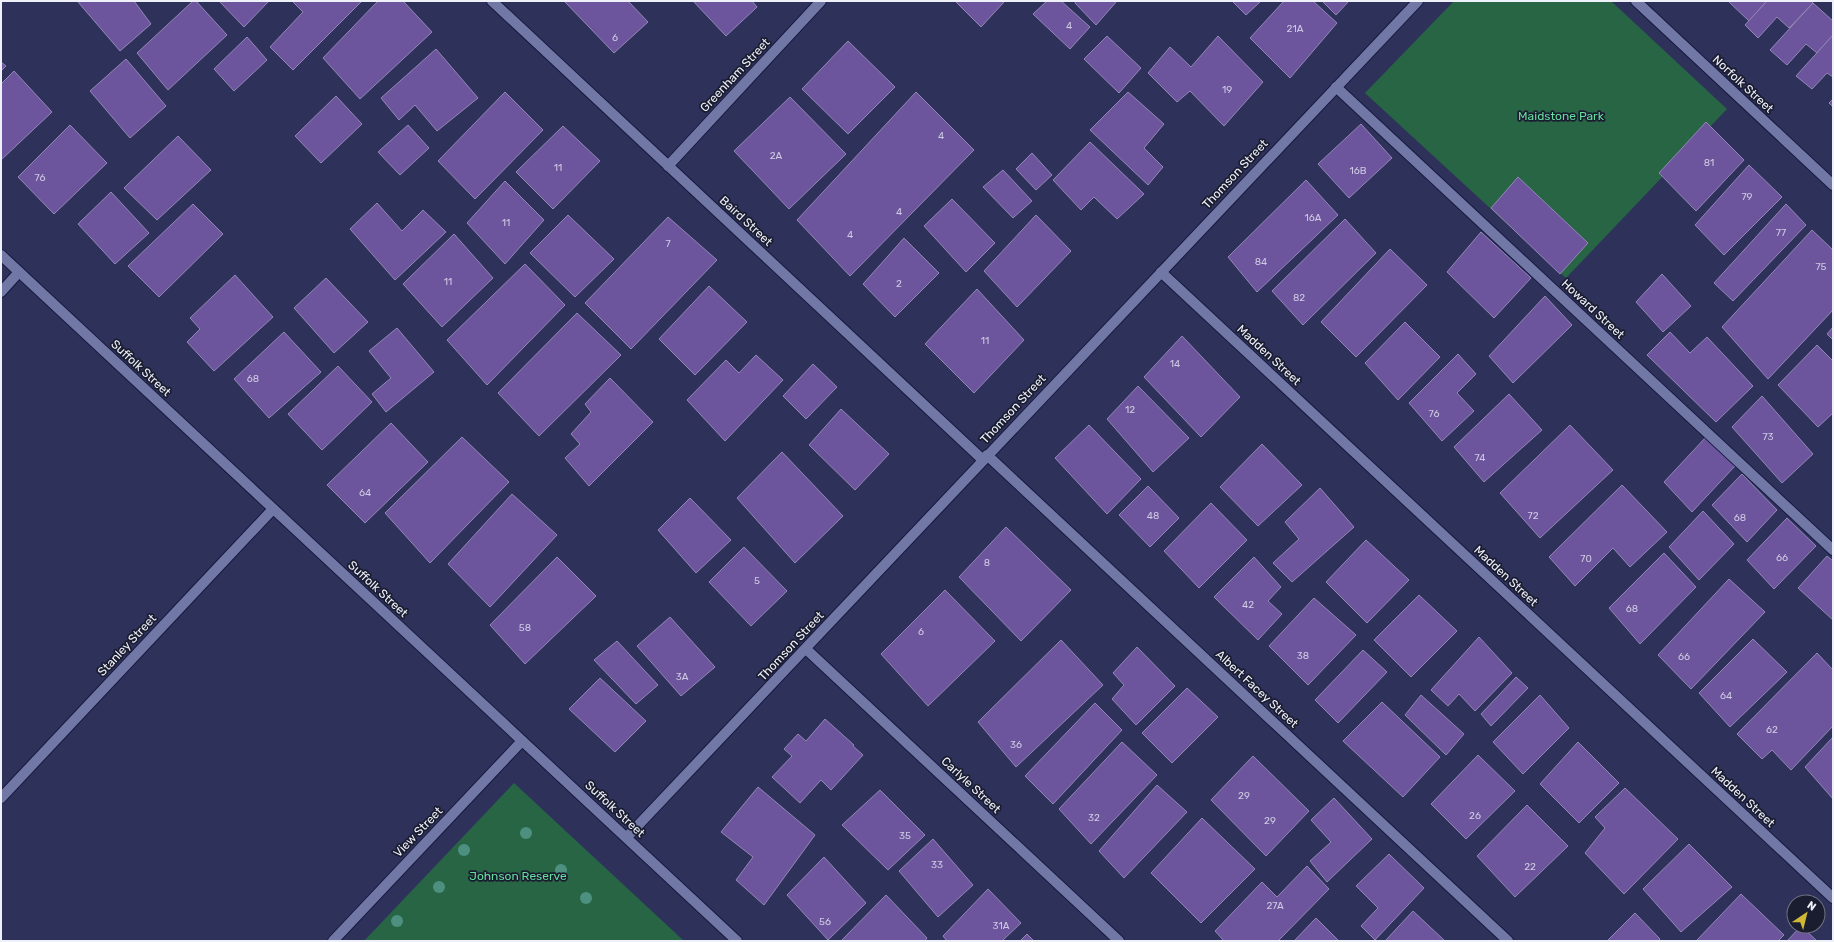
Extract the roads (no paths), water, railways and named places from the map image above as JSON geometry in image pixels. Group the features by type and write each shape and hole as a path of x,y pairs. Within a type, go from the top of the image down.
{"street":[{"name":"Baird Street","path":"492,1 668,166 985,458"},
{"name":"Greenham Street","path":"668,166 822,1"},
{"name":"Thomson Street","path":"627,837 1418,1"},
{"name":"Norfolk Street","path":"1636,1 1833,185"},
{"name":"Howard Street","path":"1336,87 1833,550"},
{"name":"Suffolk Street","path":"1,255 737,941"},
{"path":"1,292 19,272"},
{"name":"Madden Street","path":"1161,272 1833,898"},
{"name":"Albert Facey Street","path":"985,458 1508,941"},
{"name":"Stanley Street","path":"1,798 273,509"},
{"name":"Carlyle Street","path":"806,649 1119,941"},
{"name":"View Street","path":"333,941 522,741"}],"park label":[{"name":"Maidstone Park","path":"1561,116"},
{"name":"Johnson Reserve","path":"518,876"}]}
